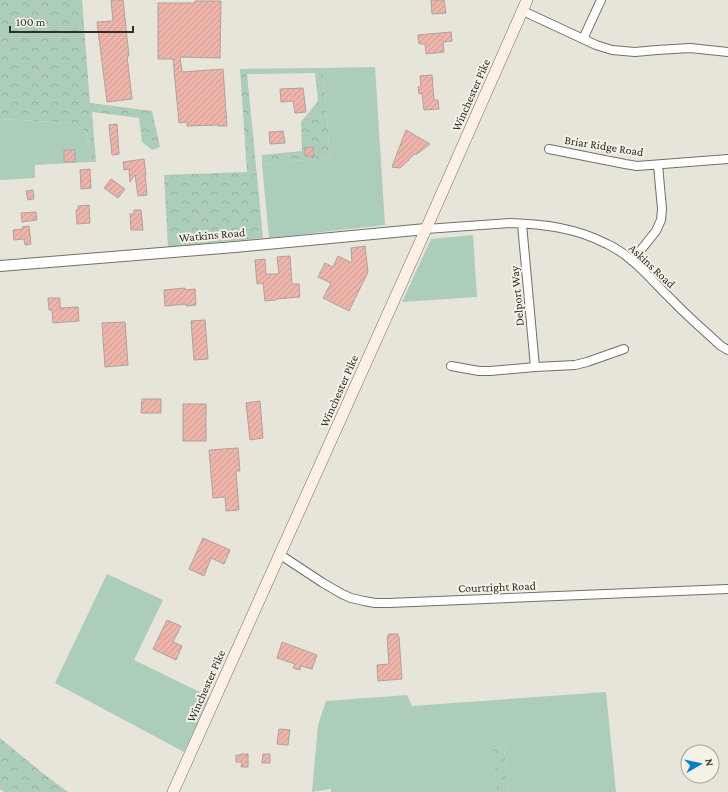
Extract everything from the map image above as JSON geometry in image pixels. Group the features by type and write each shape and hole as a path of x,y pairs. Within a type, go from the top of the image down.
{"main road":[{"name":"Winchester Pike","path":"173,792 426,229 527,0"}],"street":[{"path":"583,39 601,0"},
{"path":"523,11 596,45 612,50 635,52 690,48 728,52"},
{"name":"Briar Ridge Road","path":"549,149 637,166 728,159"},
{"path":"632,261 656,231 661,220 662,209 658,165"},
{"name":"Askins Road","path":"426,229 510,223 553,226 581,233 608,244 632,261 672,301 721,346 728,350"},
{"name":"Delport Way","path":"522,224 535,367"},
{"name":"Watkins Road","path":"0,266 235,247 426,229"},
{"path":"451,366 478,371 490,371 575,365 624,349"},
{"name":"Courtright Road","path":"279,554 342,594 351,598 375,603 728,589"}],"green space":[{"path":"0,0 82,0 90,103 152,111 160,147 152,150 142,142 139,118 92,112 96,162 91,162 87,134 74,123 0,119"},
{"path":"375,67 385,225 269,238 262,164 330,158 323,68"},
{"path":"323,68 330,158 262,164 262,155 302,151 301,122 318,101 315,73 247,74 263,238 168,247 164,175 247,172 240,69"},
{"path":"0,119 74,123 87,134 91,162 35,165 35,178 0,180"},
{"path":"473,235 477,297 402,302 431,239"},
{"path":"107,574 163,600 134,660 210,697 184,752 55,683"},
{"path":"606,692 616,792 508,792 504,747 494,748 497,792 331,792 331,789 312,792 318,725 326,701 407,695 412,706"},
{"path":"0,738 68,792 17,792 0,777"},
{"path":"504,747 508,792 497,792 493,748"},
{"path":"0,777 17,792 4,792 0,789"}],"building":[{"path":"111,0 123,0 132,99 107,102 97,22 113,21"},
{"path":"431,0 444,0 446,13 432,14"},
{"path":"195,1 221,1 220,58 180,57 182,72 223,69 227,126 187,126 187,122 179,123 173,59 158,59 158,3 195,3"},
{"path":"451,32 452,41 443,42 444,52 426,54 425,44 419,44 418,35"},
{"path":"432,75 434,100 438,100 439,109 424,110 422,93 419,94 418,87 421,86 420,76"},
{"path":"303,88 306,112 295,113 293,101 281,102 280,89"},
{"path":"117,124 119,154 112,155 109,125"},
{"path":"406,130 430,144 410,158 400,168 392,167"},
{"path":"283,131 285,143 270,144 269,132"},
{"path":"313,147 314,156 305,156 305,148"},
{"path":"64,150 75,150 75,162 64,162"},
{"path":"144,159 147,195 138,196 135,175 130,182 129,169 124,170 123,162"},
{"path":"90,169 91,188 81,189 80,170"},
{"path":"111,179 125,189 118,198 104,188"},
{"path":"33,190 34,199 28,200 26,191"},
{"path":"89,205 90,223 77,224 76,210 78,210 78,206"},
{"path":"134,210 141,210 143,230 131,230 130,214 134,214"},
{"path":"36,212 37,220 22,222 21,213"},
{"path":"29,226 31,244 25,245 24,239 14,240 13,230 23,229 22,227"},
{"path":"365,246 368,272 349,311 323,298 331,283 318,277 325,263 333,267 338,256 352,263 351,248"},
{"path":"290,256 292,284 299,284 300,297 265,301 263,283 257,284 255,260 265,259 266,274 279,274 277,257"},
{"path":"185,288 186,290 195,289 196,305 186,306 186,304 165,306 164,290"},
{"path":"48,298 60,298 60,308 78,307 79,321 53,323 52,310 49,310"},
{"path":"205,320 208,359 194,360 191,321"},
{"path":"125,322 128,365 105,367 102,323"},
{"path":"142,399 161,399 161,413 141,413"},
{"path":"260,401 263,438 250,440 246,403"},
{"path":"183,404 206,404 206,441 183,441"},
{"path":"238,448 240,471 236,471 239,510 226,511 225,497 213,498 209,450"},
{"path":"203,538 230,550 224,564 211,558 204,576 189,569"},
{"path":"167,620 181,626 173,642 182,646 176,660 153,649"},
{"path":"388,634 398,634 399,637 402,679 378,681 377,665 389,664"},
{"path":"282,642 317,655 312,669 301,666 300,670 293,668 295,664 277,658"},
{"path":"279,729 290,730 288,745 277,744"},
{"path":"248,754 248,767 241,767 242,762 236,762 236,755"},
{"path":"263,754 270,754 270,763 262,763"}]}
